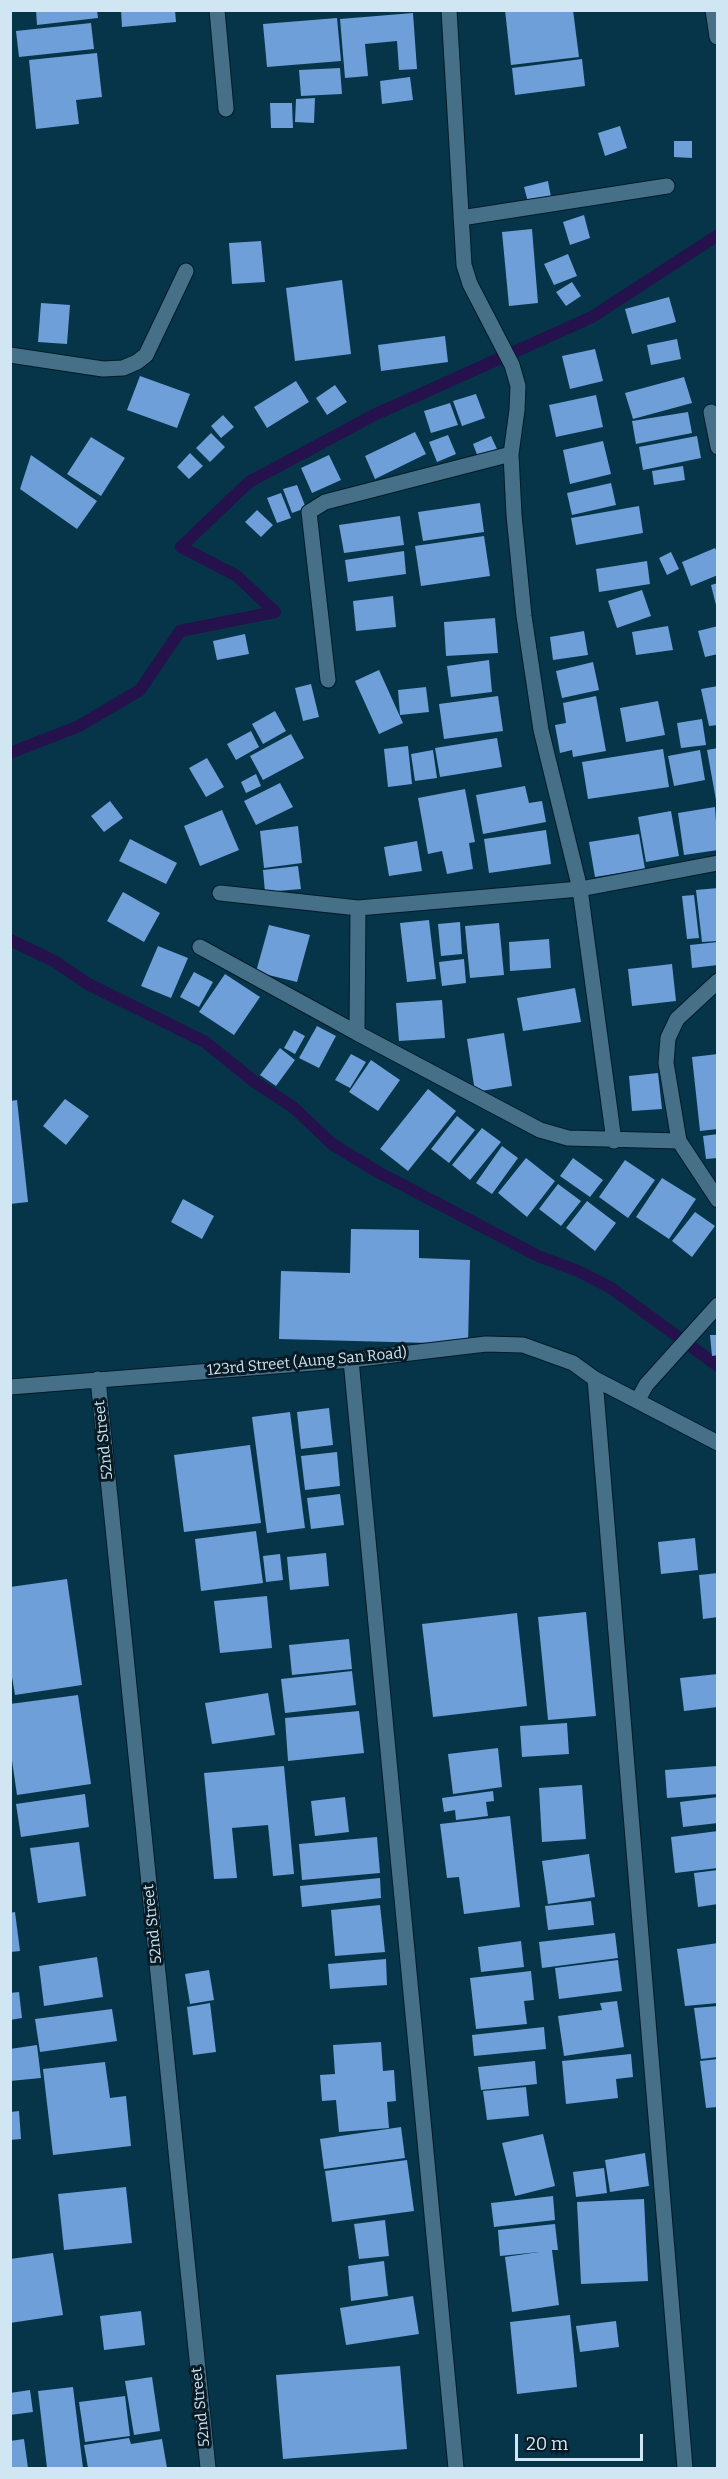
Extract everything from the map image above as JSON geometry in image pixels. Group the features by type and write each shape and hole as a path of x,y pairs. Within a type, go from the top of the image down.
{"street":[{"path":"217,10 226,108"},
{"path":"449,10 464,264 470,284 512,365 518,386 511,454 514,515 524,616 541,730 580,889 614,1141"},
{"path":"714,10 717,37"},
{"path":"461,218 668,186"},
{"path":"10,355 103,369 123,368 137,362 146,356 186,271"},
{"path":"711,412 717,447"},
{"path":"328,680 309,512 325,502 511,454"},
{"path":"220,893 358,908 580,889 717,863"},
{"path":"357,1033 358,908"},
{"path":"200,947 540,1130 568,1138 679,1141"},
{"path":"717,981 677,1019 668,1038 666,1063 679,1141 717,1200"},
{"path":"638,1400 646,1385 717,1305"},
{"name":"123rd Street (Aung San Road)","path":"10,1387 351,1360 486,1344 523,1345 573,1363 595,1379 717,1443"},
{"path":"351,1360 456,2469"},
{"name":"52nd Street","path":"98,1379 208,2469"},
{"path":"595,1379 685,2469"}],"building":[{"path":"36,10 97,10 98,18 37,25"},
{"path":"121,10 175,10 176,22 122,27"},
{"path":"505,10 573,10 579,57 511,65"},
{"path":"413,13 417,69 399,70 397,41 365,44 368,76 345,78 340,19"},
{"path":"337,18 341,61 267,67 263,24"},
{"path":"91,23 94,49 19,57 16,31"},
{"path":"97,53 102,97 76,100 79,124 36,129 29,60"},
{"path":"582,59 585,86 515,95 512,68"},
{"path":"340,68 342,94 301,96 299,70"},
{"path":"410,77 413,100 382,104 380,81"},
{"path":"315,98 314,123 295,122 296,99"},
{"path":"270,103 292,103 293,128 271,128"},
{"path":"620,126 627,148 605,156 598,133"},
{"path":"674,141 692,141 692,158 674,157"},
{"path":"548,181 551,197 528,202 524,187"},
{"path":"584,215 590,238 570,245 563,222"},
{"path":"532,229 538,303 509,306 502,232"},
{"path":"261,241 265,282 232,284 229,243"},
{"path":"568,254 577,276 554,285 544,264"},
{"path":"342,280 351,354 295,361 286,288"},
{"path":"572,282 581,296 566,306 556,292"},
{"path":"669,297 676,322 632,334 625,309"},
{"path":"41,303 70,305 67,344 38,342"},
{"path":"445,336 448,362 381,371 378,345"},
{"path":"677,339 681,359 651,365 647,345"},
{"path":"595,349 603,381 570,389 562,356"},
{"path":"140,376 190,394 177,428 127,410"},
{"path":"684,377 692,403 633,419 625,393"},
{"path":"296,381 309,402 267,428 254,407"},
{"path":"335,385 347,402 327,415 316,398"},
{"path":"476,394 485,418 462,426 453,401"},
{"path":"596,395 603,427 556,437 549,405"},
{"path":"450,403 458,425 431,433 424,411"},
{"path":"688,412 692,433 636,444 632,421"},
{"path":"223,415 234,427 221,438 211,426"},
{"path":"415,432 426,454 375,479 365,456"},
{"path":"211,433 225,447 210,462 196,448"},
{"path":"448,435 456,454 437,462 429,442"},
{"path":"491,436 497,449 478,457 473,444"},
{"path":"697,436 701,458 643,470 639,447"},
{"path":"91,437 125,458 101,496 67,474"},
{"path":"603,441 611,474 570,484 563,450"},
{"path":"190,453 203,466 189,479 177,467"},
{"path":"31,455 97,501 77,529 20,489"},
{"path":"329,455 341,480 312,493 301,468"},
{"path":"683,466 685,480 654,485 652,471"},
{"path":"611,483 616,505 572,515 567,493"},
{"path":"297,485 306,508 292,513 283,489"},
{"path":"281,493 291,518 277,523 267,498"},
{"path":"480,503 484,532 423,541 418,512"},
{"path":"639,506 643,533 576,545 571,518"},
{"path":"257,510 273,525 261,537 245,522"},
{"path":"400,516 404,545 344,553 339,525"},
{"path":"484,536 490,576 421,586 415,546"},
{"path":"715,548 718,554 718,575 691,586 682,562"},
{"path":"404,551 406,574 348,582 345,560"},
{"path":"671,552 679,569 667,575 659,558"},
{"path":"647,561 650,584 599,592 596,569"},
{"path":"718,583 718,609 717,609 711,585"},
{"path":"642,590 651,616 617,628 608,601"},
{"path":"393,596 396,627 356,631 353,601"},
{"path":"495,618 498,653 446,656 444,622"},
{"path":"668,626 673,650 636,655 632,632"},
{"path":"718,626 718,654 705,657 698,631"},
{"path":"584,631 588,655 553,660 550,637"},
{"path":"245,634 249,654 217,660 213,641"},
{"path":"489,660 492,692 451,697 447,666"},
{"path":"593,662 599,690 562,698 556,671"},
{"path":"379,670 403,723 379,734 355,681"},
{"path":"311,684 319,717 303,721 295,688"},
{"path":"718,686 718,725 709,726 701,689"},
{"path":"426,687 429,712 400,715 398,690"},
{"path":"498,696 503,731 444,739 439,704"},
{"path":"596,696 606,751 573,757 572,750 560,753 555,725 566,723 563,703"},
{"path":"658,701 665,735 626,742 620,708"},
{"path":"275,711 286,731 263,744 252,724"},
{"path":"702,719 706,745 681,748 677,723"},
{"path":"251,731 259,747 236,760 227,744"},
{"path":"291,734 304,758 263,780 250,756"},
{"path":"497,738 502,767 440,777 435,748"},
{"path":"408,746 412,784 388,787 384,749"},
{"path":"718,748 718,800 716,800 707,750"},
{"path":"663,749 669,787 588,799 582,762"},
{"path":"433,750 437,778 415,781 411,754"},
{"path":"700,750 705,780 674,786 668,756"},
{"path":"207,758 224,787 206,797 189,768"},
{"path":"256,774 261,786 246,793 241,782"},
{"path":"280,783 293,807 256,825 244,801"},
{"path":"525,786 529,803 542,801 546,822 483,834 476,795"},
{"path":"465,789 475,842 469,843 473,869 447,874 442,851 428,854 418,798"},
{"path":"110,801 123,818 104,832 91,816"},
{"path":"715,807 718,850 684,855 678,813"},
{"path":"222,810 239,850 200,866 184,826"},
{"path":"671,811 679,856 646,862 638,817"},
{"path":"298,826 302,863 264,868 260,831"},
{"path":"546,830 551,864 489,873 484,839"},
{"path":"639,834 645,869 595,877 589,842"},
{"path":"130,839 177,863 166,884 119,861"},
{"path":"417,841 422,871 389,876 384,847"},
{"path":"298,866 301,889 265,892 263,870"},
{"path":"718,888 718,941 702,942 696,890"},
{"path":"123,892 160,913 144,942 107,921"},
{"path":"694,895 699,938 687,939 682,896"},
{"path":"429,920 436,979 407,982 400,923"},
{"path":"460,922 462,954 441,956 438,924"},
{"path":"499,923 504,975 470,978 465,926"},
{"path":"269,925 310,935 297,982 256,972"},
{"path":"549,939 551,968 510,971 509,942"},
{"path":"718,942 718,965 692,968 690,945"},
{"path":"158,946 188,958 171,998 141,986"},
{"path":"464,959 466,983 442,986 439,962"},
{"path":"672,964 676,1001 632,1006 628,969"},
{"path":"194,972 213,982 199,1007 180,997"},
{"path":"225,974 260,997 234,1035 199,1012"},
{"path":"575,988 581,1022 523,1031 517,998"},
{"path":"442,1000 445,1038 399,1041 396,1003"},
{"path":"317,1026 336,1036 319,1068 299,1058"},
{"path":"294,1030 305,1036 295,1054 284,1048"},
{"path":"504,1033 512,1086 475,1092 467,1039"},
{"path":"280,1048 295,1060 276,1086 260,1075"},
{"path":"351,1054 366,1062 350,1088 335,1080"},
{"path":"718,1054 718,1129 700,1131 692,1057"},
{"path":"371,1060 400,1080 378,1111 349,1092"},
{"path":"658,1073 662,1109 632,1111 629,1076"},
{"path":"428,1089 456,1111 408,1171 380,1149"},
{"path":"65,1099 89,1116 66,1145 43,1126"},
{"path":"17,1100 28,1202 10,1204 10,1101"},
{"path":"457,1116 475,1130 449,1163 431,1149"},
{"path":"482,1128 501,1142 470,1180 452,1165"},
{"path":"718,1134 718,1158 706,1159 703,1136"},
{"path":"502,1146 518,1158 492,1194 476,1183"},
{"path":"526,1158 555,1181 527,1217 498,1193"},
{"path":"573,1158 603,1180 590,1197 560,1176"},
{"path":"625,1160 655,1180 628,1218 599,1197"},
{"path":"662,1178 696,1199 669,1239 636,1217"},
{"path":"558,1184 581,1201 561,1226 539,1209"},
{"path":"183,1199 214,1216 202,1239 171,1222"},
{"path":"587,1201 616,1223 595,1251 566,1228"},
{"path":"695,1212 715,1226 692,1257 672,1241"},
{"path":"351,1229 419,1230 419,1258 470,1260 468,1344 279,1339 281,1271 350,1273"},
{"path":"710,1335 718,1335 718,1355 712,1356"},
{"path":"329,1408 333,1445 301,1449 297,1412"},
{"path":"290,1412 305,1528 267,1533 252,1417"},
{"path":"250,1445 261,1523 184,1532 174,1455"},
{"path":"337,1452 340,1486 305,1490 301,1456"},
{"path":"340,1494 344,1525 311,1529 307,1498"},
{"path":"256,1531 263,1583 201,1591 195,1539"},
{"path":"695,1538 698,1570 661,1574 658,1542"},
{"path":"326,1553 329,1586 290,1590 287,1557"},
{"path":"280,1554 283,1580 266,1582 263,1556"},
{"path":"718,1573 718,1617 703,1619 699,1575"},
{"path":"67,1579 82,1685 15,1695 10,1665 10,1587"},
{"path":"267,1596 272,1648 220,1653 214,1601"},
{"path":"586,1612 596,1716 548,1720 538,1617"},
{"path":"517,1613 527,1706 433,1717 422,1624"},
{"path":"349,1639 352,1669 292,1675 289,1645"},
{"path":"352,1671 356,1705 285,1713 281,1679"},
{"path":"718,1674 718,1707 684,1711 680,1678"},
{"path":"268,1693 275,1735 212,1744 205,1703"},
{"path":"78,1695 91,1784 17,1795 10,1747 10,1704"},
{"path":"359,1711 364,1753 288,1761 285,1718"},
{"path":"567,1723 569,1754 522,1757 520,1726"},
{"path":"498,1748 502,1787 453,1794 448,1754"},
{"path":"284,1766 294,1874 273,1876 268,1825 232,1828 237,1878 214,1879 204,1773"},
{"path":"718,1766 718,1794 667,1798 665,1770"},
{"path":"582,1785 586,1839 542,1842 539,1788"},
{"path":"493,1791 494,1801 486,1802 488,1816 456,1820 455,1810 444,1812 442,1798"},
{"path":"85,1794 89,1827 21,1837 16,1804"},
{"path":"345,1797 349,1832 315,1836 311,1801"},
{"path":"718,1797 718,1823 683,1827 680,1802"},
{"path":"510,1816 520,1907 464,1914 459,1877 447,1878 440,1824"},
{"path":"718,1831 718,1868 675,1873 671,1837"},
{"path":"377,1837 380,1873 302,1880 299,1844"},
{"path":"79,1842 86,1896 38,1903 30,1848"},
{"path":"589,1854 595,1897 548,1904 542,1861"},
{"path":"718,1870 718,1904 698,1907 694,1873"},
{"path":"380,1878 381,1898 302,1907 300,1886"},
{"path":"591,1901 594,1925 548,1930 545,1906"},
{"path":"380,1905 385,1952 335,1956 331,1910"},
{"path":"15,1912 20,1951 10,1952 10,1913"},
{"path":"615,1933 618,1958 542,1968 539,1942"},
{"path":"521,1941 524,1967 481,1972 478,1947"},
{"path":"718,1943 718,2003 685,2006 677,1949"},
{"path":"97,1957 103,1997 44,2006 39,1966"},
{"path":"386,1959 387,1985 330,1989 328,1964"},
{"path":"618,1960 622,1991 559,1999 555,1968"},
{"path":"209,1970 214,2000 190,2004 185,1974"},
{"path":"531,1971 534,2000 524,2001 527,2024 476,2029 470,1978"},
{"path":"19,1992 22,2018 10,2020 10,1993"},
{"path":"617,2001 624,2047 564,2056 558,2016 602,2010 600,2003"},
{"path":"210,2003 216,2052 193,2055 187,2007"},
{"path":"718,2006 718,2057 701,2059 694,2008"},
{"path":"112,2009 117,2041 40,2052 35,2019"},
{"path":"544,2027 546,2049 474,2056 472,2035"},
{"path":"381,2042 383,2071 394,2070 396,2101 387,2102 389,2128 339,2132 336,2100 322,2101 320,2075 335,2074 333,2045"},
{"path":"37,2045 41,2078 10,2081 10,2049"},
{"path":"631,2054 633,2077 616,2079 618,2098 566,2104 562,2061"},
{"path":"718,2059 718,2107 706,2108 700,2061"},
{"path":"535,2061 537,2084 481,2090 478,2067"},
{"path":"105,2062 110,2098 126,2096 131,2146 53,2155 43,2069"},
{"path":"526,2087 529,2116 487,2120 483,2091"},
{"path":"19,2111 21,2139 10,2140 10,2112"},
{"path":"401,2127 405,2158 324,2169 320,2139"},
{"path":"543,2134 555,2186 515,2196 502,2143"},
{"path":"645,2153 649,2186 610,2192 605,2160"},
{"path":"407,2160 414,2211 332,2222 325,2171"},
{"path":"604,2168 607,2193 576,2197 573,2172"},
{"path":"126,2187 132,2243 64,2250 58,2194"},
{"path":"553,2196 555,2220 494,2227 491,2203"},
{"path":"644,2199 648,2281 581,2284 577,2202"},
{"path":"385,2220 389,2256 359,2259 354,2224"},
{"path":"555,2224 558,2250 552,2250 559,2305 512,2312 505,2257 539,2252 500,2256 498,2230"},
{"path":"53,2253 63,2315 10,2323 10,2259"},
{"path":"384,2261 388,2296 351,2301 348,2266"},
{"path":"413,2296 419,2334 346,2345 340,2308"},
{"path":"141,2311 145,2345 104,2350 100,2316"},
{"path":"570,2315 577,2387 517,2394 510,2322"},
{"path":"616,2321 619,2347 580,2352 576,2326"},
{"path":"400,2366 407,2449 283,2459 276,2375"},
{"path":"152,2377 160,2431 134,2435 125,2381"},
{"path":"73,2387 83,2468 47,2468 38,2391"},
{"path":"30,2390 33,2412 10,2415 10,2393"},
{"path":"125,2396 130,2436 85,2442 79,2402"},
{"path":"129,2438 131,2444 162,2439 167,2468 88,2468 84,2445"},
{"path":"24,2439 28,2468 10,2468 10,2441"}],"waterway":[{"path":"10,753 79,726 140,690 180,631 275,612 237,576 181,547 249,482 374,415 592,317 718,235"},
{"path":"10,940 54,961 88,984 205,1042 256,1083 293,1107 332,1144 378,1172 538,1256 578,1271 611,1288 718,1366"}]}
